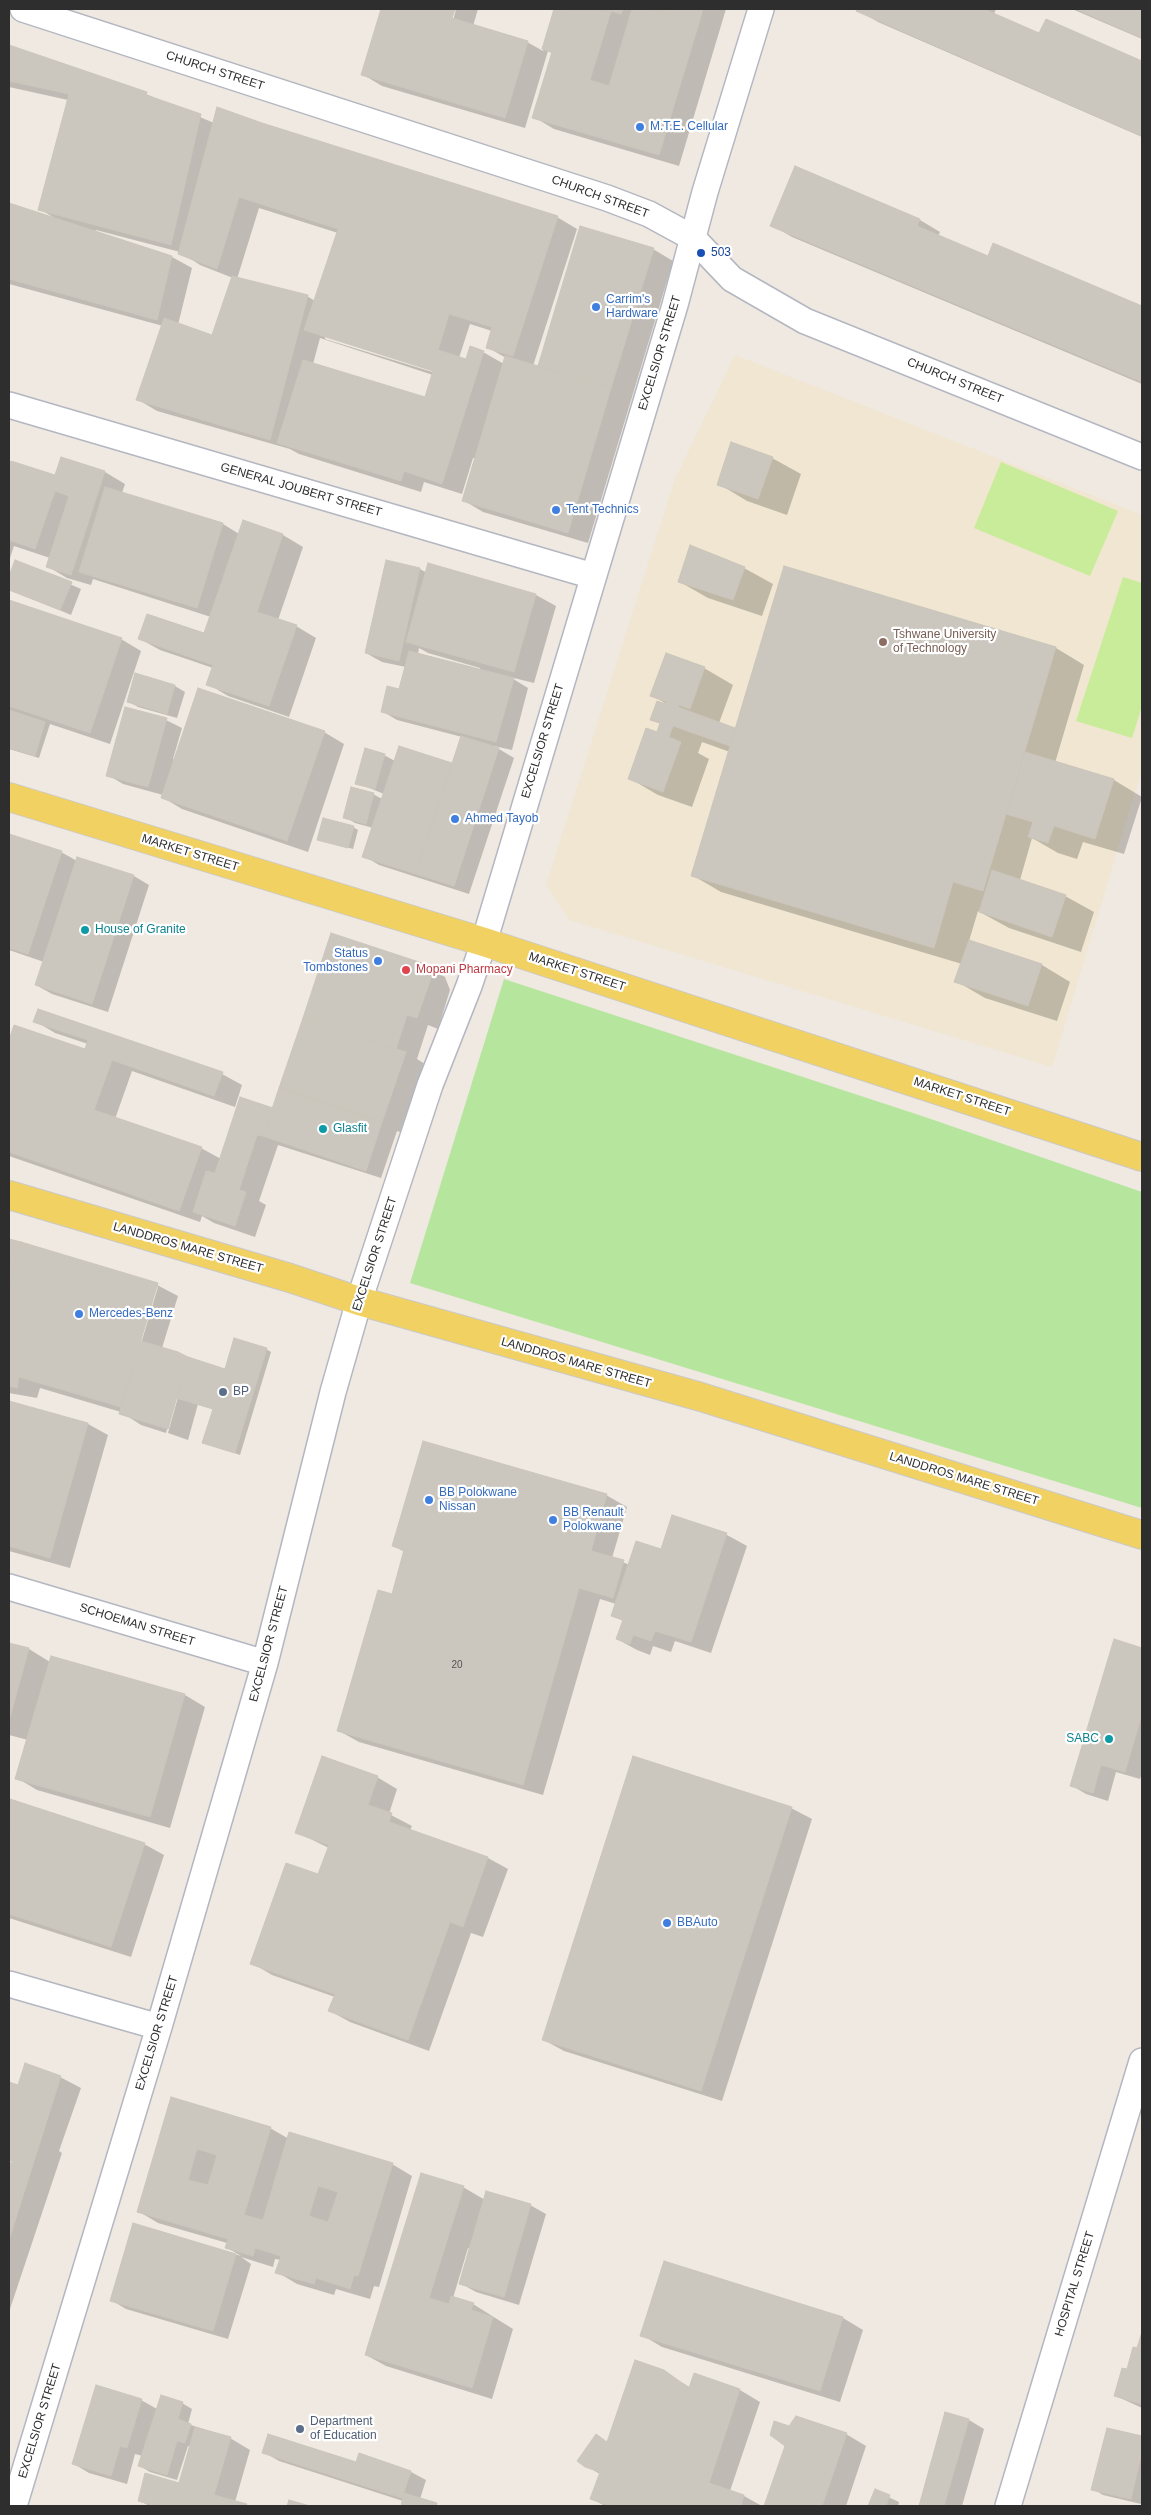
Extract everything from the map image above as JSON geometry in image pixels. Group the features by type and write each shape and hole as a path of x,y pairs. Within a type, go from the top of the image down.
{"main road":[{"name":"MARKET STREET","path":"9,797 484,942 1142,1157"},
{"name":"LANDDROS MARE STREET","path":"9,1195 290,1278 359,1301 701,1397 1142,1535"}],"street":[{"name":"CHURCH STREET","path":"23,9 607,198 649,214 693,238 732,279 805,321 1142,457"},
{"name":"EXCELSIOR STREET","path":"14,2506 159,2027 265,1663 332,1392 359,1301 430,1085 469,986 484,942 761,9"},
{"name":"GENERAL JOUBERT STREET","path":"9,405 593,576"},
{"name":"SCHOEMAN STREET","path":"9,1587 265,1663"},
{"path":"9,1984 159,2027"},
{"name":"HOSPITAL STREET","path":"1008,2506 1142,2061"}],"shaded area":[{"name":"Tshwane University of Technology","path":"735,355 1142,515 1142,769 1052,1067 569,920 546,885 675,479"}],"green space":[{"path":"1001,462 1118,511 1090,576 974,528"},
{"path":"1123,577 1142,583 1142,706 1132,738 1076,721"},
{"path":"504,979 925,1117 1142,1192 1142,1508 410,1283"}],"building":[{"path":"381,9 455,9 452,18 528,41 505,118 361,75"},
{"path":"554,9 611,11 590,80 609,86 632,9 651,9 699,23 659,155 532,118 552,52 542,49"},
{"path":"604,9 623,9 621,14"},
{"path":"651,9 703,9 699,23"},
{"path":"857,9 984,9 1039,33 1046,19 1142,61 1142,136 856,11"},
{"path":"1076,9 1142,9 1142,38"},
{"path":"9,45 147,92 146,95 201,114 171,245 38,210 69,94 9,81"},
{"path":"217,107 262,123 558,216 513,356 486,348 492,327 449,314 438,350 466,359 470,346 484,351 442,484 404,471 401,481 277,443 303,360 425,397 433,371 304,330 338,229 239,197 217,269 178,254"},
{"path":"795,166 920,219 917,226 988,256 993,243 1142,306 1142,382 770,226"},
{"path":"9,203 172,256 157,320 9,279"},
{"name":"Carrim's Hardware","path":"580,226 654,248 611,388 538,366"},
{"path":"232,276 308,295 270,440 136,400 164,318 212,335"},
{"path":"505,356 611,388 568,533 462,501"},
{"path":"731,442 773,457 758,499 717,485"},
{"path":"61,457 105,471 71,575 46,567 69,496 55,491 35,549 9,540 9,467 11,461 55,475"},
{"path":"105,487 223,523 197,608 79,572"},
{"path":"243,520 283,534 257,612 297,625 269,706 206,685 213,665 138,639 147,614 204,633"},
{"path":"690,545 745,567 733,600 678,582"},
{"path":"15,560 72,582 60,610 9,590 9,576"},
{"path":"386,560 420,568 399,661 365,653"},
{"path":"428,563 536,594 514,672 406,642"},
{"path":"784,566 1056,647 983,891 953,882 934,948 691,876"},
{"path":"9,600 122,638 90,733 9,706"},
{"path":"409,651 514,678 496,742 381,712 387,686 399,689"},
{"path":"666,653 705,667 690,709 679,705 678,707 735,728 730,746 673,726 669,737 681,742 663,792 628,779 646,728 657,732 660,723 650,720 657,701 666,704 667,702 650,696"},
{"path":"135,673 175,685 167,714 127,702"},
{"path":"198,688 325,731 287,841 161,798"},
{"path":"125,707 167,718 148,787 106,776"},
{"path":"9,710 45,722 35,756 9,748"},
{"name":"Ahmed Tayob","path":"461,736 499,748 454,886 416,874"},
{"path":"399,746 452,763 416,874 362,857"},
{"path":"365,748 385,754 375,789 355,784"},
{"path":"1025,752 1114,779 1095,839 1054,826 1048,843 1028,837 1033,822 1006,814"},
{"path":"351,787 374,793 366,824 343,818"},
{"path":"323,818 354,826 348,848 317,840"},
{"path":"9,834 62,851 28,954 9,948"},
{"name":"House of Granite","path":"77,857 134,875 92,1004 35,985"},
{"path":"992,870 1066,895 1052,937 979,912"},
{"path":"331,933 425,964 431,978 417,1018 407,1015 396,1049 303,1018"},
{"path":"969,940 1042,964 1028,1006 954,982"},
{"path":"38,1009 223,1072 214,1096 112,1060 94,1110 202,1147 179,1211 9,1152 9,1040 14,1025 85,1049 88,1040 33,1022"},
{"path":"303,1018 406,1052 382,1122 279,1088"},
{"name":"Glasfit","path":"279,1088 382,1122 366,1171 263,1136"},
{"path":"240,1097 273,1108 263,1136 257,1135 239,1190 246,1192 235,1226 193,1212 206,1171 215,1173"},
{"path":"9,1239 21,1242 9,1288"},
{"name":"Mercedes-Benz","path":"21,1242 158,1283 121,1407 19,1377 17,1388 9,1386 9,1288"},
{"path":"234,1338 267,1348 235,1453 202,1443 213,1409 176,1398 188,1357 225,1369"},
{"path":"141,1341 178,1352 188,1357 168,1429 119,1414"},
{"path":"9,1401 88,1423 50,1558 9,1546"},
{"path":"423,1441 607,1494 591,1551 624,1560 613,1598 579,1588 523,1785 337,1731 378,1590 392,1594 404,1550 392,1546"},
{"path":"672,1515 727,1533 691,1642 655,1631 651,1641 633,1635 630,1644 616,1639 623,1620 611,1616 636,1541 661,1549"},
{"name":"SABC","path":"1114,1639 1142,1648 1142,1714 1125,1772 1101,1765 1093,1793 1070,1786"},
{"path":"9,1643 29,1648 9,1721"},
{"path":"51,1656 185,1694 150,1817 15,1779"},
{"path":"322,1756 378,1776 368,1805 392,1813 389,1822 488,1857 463,1927 450,1922 408,2040 328,2011 335,1994 250,1964 286,1863 318,1874 329,1845 295,1833"},
{"name":"BBAuto","path":"633,1756 792,1807 701,2091 542,2040"},
{"path":"10,1799 145,1843 111,1947 9,1914"},
{"path":"25,2063 61,2076 9,2240 9,2162 14,2164 9,2159 9,2082 18,2085"},
{"path":"171,2097 271,2127 244,2215 263,2220 289,2132 393,2163 358,2276 354,2275 350,2289 316,2278 314,2284 275,2273 281,2256 255,2248 253,2256 225,2248 228,2239 137,2212","holes":["197,2149 217,2155 208,2185 188,2180","318,2186 338,2192 328,2222 309,2216"]},
{"path":"421,2173 464,2186 429,2298 449,2304 451,2296 474,2303 471,2310 493,2317 472,2388 365,2355"},
{"path":"486,2191 531,2204 504,2297 459,2284"},
{"path":"133,2223 236,2254 213,2331 110,2301"},
{"path":"664,2261 843,2317 820,2391 640,2336"},
{"path":"1141,2335 1142,2404 1114,2396 1122,2368 1127,2369 1133,2347 1137,2348"},
{"path":"635,2360 664,2370 689,2388 694,2373 740,2389 709,2483 744,2495 741,2506 611,2506 590,2499 600,2472 585,2467 577,2461 596,2434 607,2442"},
{"path":"96,2385 142,2399 127,2448 120,2446 111,2476 72,2464"},
{"path":"161,2395 183,2402 178,2419 191,2424 185,2443 177,2441 167,2475 138,2466"},
{"path":"945,2412 969,2419 944,2506 919,2506"},
{"path":"796,2416 847,2433 822,2506 764,2506 785,2446 770,2435 774,2421 789,2426"},
{"path":"195,2427 231,2437 214,2495 247,2504 246,2506 156,2506 138,2501 145,2473 179,2483"},
{"path":"1107,2428 1142,2436 1142,2452 1131,2499 1091,2490"},
{"path":"268,2434 356,2462 359,2453 411,2471 402,2498 262,2453"},
{"path":"875,2489 890,2495 886,2506 868,2506"},
{"path":"404,2493 437,2503 436,2506 401,2506"},
{"path":"289,2500 310,2506 287,2506"}],"place":[{"name":"M.T.E. Cellular","path":"640,127"},
{"name":"503","path":"701,253"},
{"name":"Carrim's Hardware","path":"596,307"},
{"name":"Tent Technics","path":"556,510"},
{"name":"Tshwane University of Technology","path":"883,642"},
{"name":"Ahmed Tayob","path":"455,819"},
{"name":"House of Granite","path":"85,930"},
{"name":"Status Tombstones","path":"378,961"},
{"name":"Mopani Pharmacy","path":"406,970"},
{"name":"Glasfit","path":"323,1129"},
{"name":"Mercedes-Benz","path":"79,1314"},
{"name":"BP","path":"223,1392"},
{"name":"BB Polokwane Nissan","path":"429,1500"},
{"name":"BB Renault Polokwane","path":"553,1520"},
{"name":"SABC","path":"1109,1739"},
{"name":"BBAuto","path":"667,1923"},
{"name":"Department of Education","path":"300,2429"}]}
